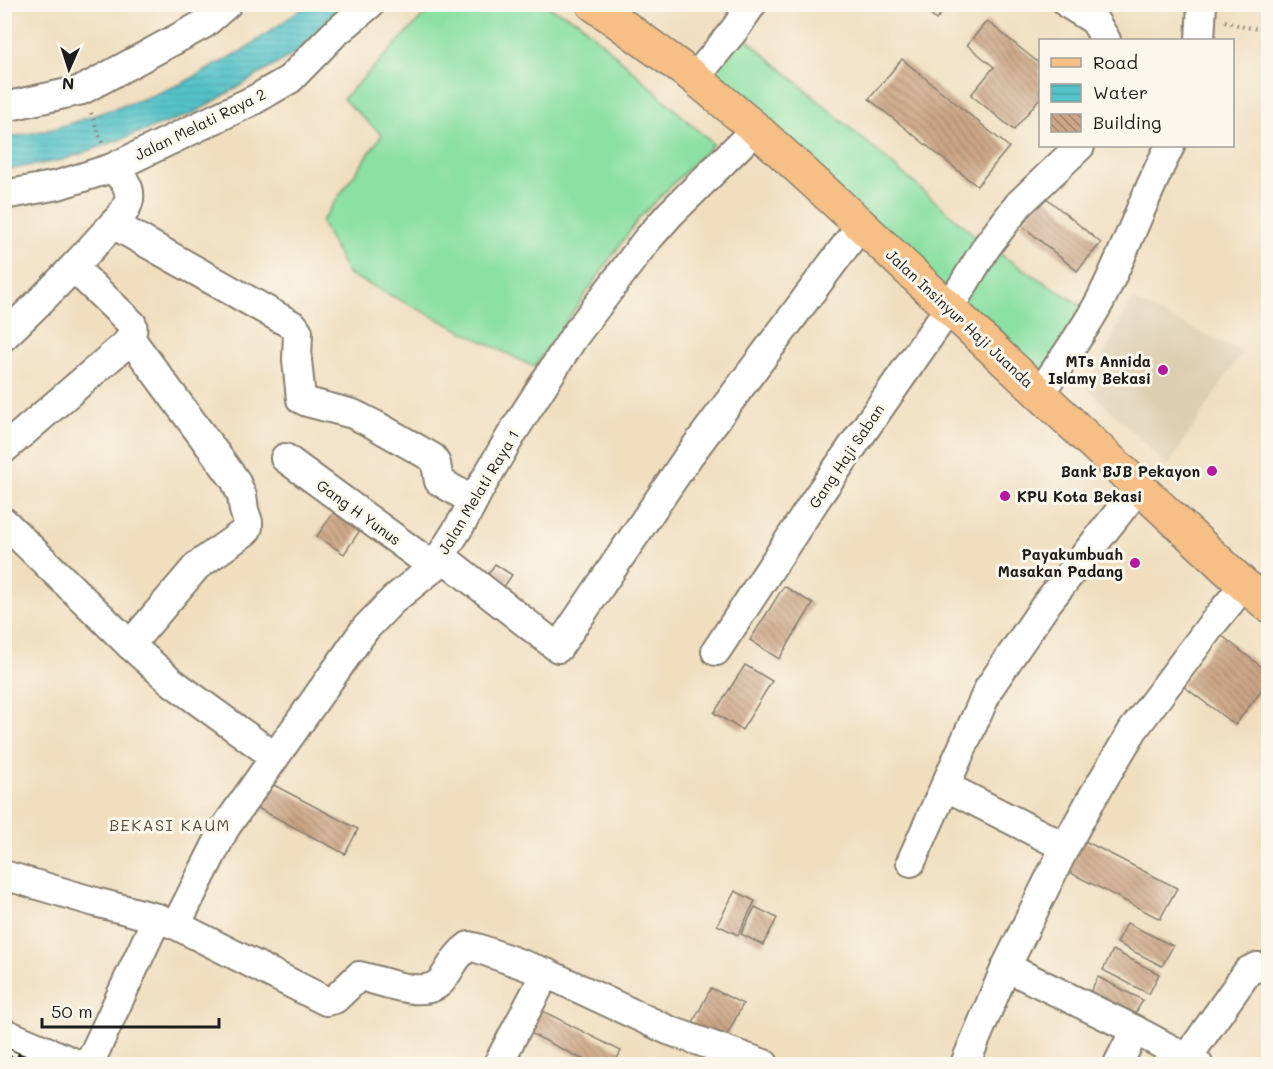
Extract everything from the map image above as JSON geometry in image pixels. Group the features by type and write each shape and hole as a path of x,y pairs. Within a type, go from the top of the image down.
{"main road":[{"name":"Jalan Insinyur Haji Juanda","path":"593,4 695,78 756,129 1139,488 1261,595"}],"street":[{"path":"4,107 82,90 204,24 227,4"},
{"name":"Jalan Melati Raya 2","path":"4,195 58,185 112,168 254,100 290,79 333,35 370,4"},
{"path":"695,78 734,17 752,4"},
{"path":"1068,4 1094,20 1105,39"},
{"name":"Jalan Melati Raya 1","path":"89,1065 167,921 225,828 347,652 393,600 437,561 464,519 513,432 573,339 646,241 756,129"},
{"name":"Gang Haji Saban","path":"717,651 818,496 949,308 987,246 1019,204 1079,147"},
{"path":"1040,393 1100,302 1169,147"},
{"path":"4,336 74,268 124,212 130,198 127,184 112,168"},
{"path":"113,224 294,326 298,332 297,360 301,399 353,414 433,458 439,481 473,501"},
{"name":"Gang H Yunus","path":"285,458 437,561 558,648 687,457 861,225"},
{"path":"4,449 128,343 130,338 132,324 74,268"},
{"path":"130,338 235,480 242,496 248,522 246,531 197,566 130,645"},
{"path":"911,862 989,688 1047,603 1139,488"},
{"path":"4,522 130,645 172,682 275,758"},
{"path":"964,1065 1006,967 1065,847 1133,730 1213,623 1261,595"},
{"path":"945,786 1065,847"},
{"path":"4,874 167,921 326,1002 335,999 359,976 421,990 432,987 441,981 461,951 469,946 546,973 668,1030 764,1065"},
{"path":"1006,967 1193,1061 1248,971 1263,966 1269,968"},
{"path":"498,1065 546,973"},
{"path":"1118,1065 1135,1030"},
{"path":"4,1033 77,1065"}],"path":[{"path":"1201,20 1269,30"},
{"path":"82,90 112,168"}],"shaded area":[{"name":"MTs Annida Islamy Bekasi","path":"1132,300 1242,352 1168,466 1087,388"}],"green space":[{"path":"435,4 544,5 578,21 713,144 639,218 534,367 348,274 321,222 382,135 343,99"},
{"path":"735,29 987,246 1093,313 1040,393 695,78"}],"water":[{"path":"307,5 353,5 297,52 194,113 63,160 5,170 5,138 53,129 183,83 245,49"}],"building":[{"path":"918,4 949,4 936,20"},
{"path":"987,21 1039,63 1039,99 1014,130 971,95 994,67 967,45"},
{"path":"902,59 1009,147 977,186 869,99"},
{"path":"1044,196 1101,243 1077,271 1020,224"},
{"path":"337,508 363,526 344,554 317,536"},
{"path":"495,564 512,575 499,594 482,583"},
{"path":"784,586 813,604 779,659 750,640"},
{"path":"1221,635 1268,672 1268,682 1235,725 1182,685"},
{"path":"745,665 772,681 742,730 714,713"},
{"path":"264,780 358,829 345,854 250,804"},
{"path":"1081,839 1177,888 1160,919 1065,870"},
{"path":"735,891 755,901 738,935 717,925"},
{"path":"755,907 777,918 763,945 741,934"},
{"path":"1127,923 1173,946 1162,966 1117,943"},
{"path":"1113,950 1159,974 1149,994 1103,970"},
{"path":"1098,977 1143,1000 1132,1019 1088,996"},
{"path":"711,988 743,1004 722,1045 690,1028"},
{"path":"533,1006 621,1051 614,1064 592,1064 522,1029"}],"railway":[{"path":"4,1050 38,1064"},
{"path":"4,1063 8,1064"}],"place":[{"name":"MTs Annida Islamy Bekasi","path":"1163,370"},
{"name":"Bank BJB Pekayon","path":"1212,471"},
{"name":"KPU Kota Bekasi","path":"1005,496"},
{"name":"Payakumbuah Masakan Padang","path":"1135,563"}],"district":[{"name":"BEKASI KAUM","path":"170,824"}]}
